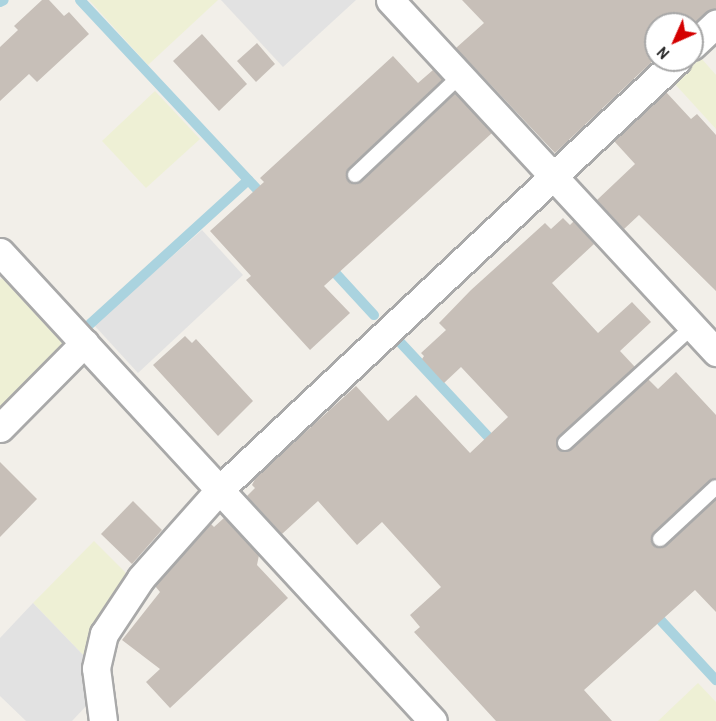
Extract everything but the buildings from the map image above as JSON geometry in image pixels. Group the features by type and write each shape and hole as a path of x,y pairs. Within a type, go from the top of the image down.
{"street":[{"path":"390,0 716,352"},
{"path":"704,35 716,24"},
{"path":"103,721 96,668 104,634 141,578 219,490 664,72"},
{"path":"1,254 433,721"},
{"path":"0,428 84,343"}],"lane":[{"path":"354,175 460,76"},
{"path":"565,443 693,326"},
{"path":"660,539 716,487"}],"green space":[{"path":"89,0 218,0 148,65"},
{"path":"704,61 716,75 716,129 674,83 686,72 704,72"},
{"path":"155,91 200,139 146,188 102,141"},
{"path":"2,278 63,344 0,407 0,280"},
{"path":"94,541 132,579 85,657 33,603"},
{"path":"698,683 716,702 716,721 658,721"}],"shaded area":[{"path":"221,0 356,0 283,67"},
{"path":"202,230 243,275 138,373 94,325"},
{"path":"33,603 85,657 88,704 72,721 26,721 0,696 0,638"}],"waterway":[{"path":"0,2 4,0"},
{"path":"80,0 266,199"},
{"path":"90,324 248,180"},
{"path":"328,265 374,315"},
{"path":"398,340 496,445"},
{"path":"653,612 716,680"}]}
